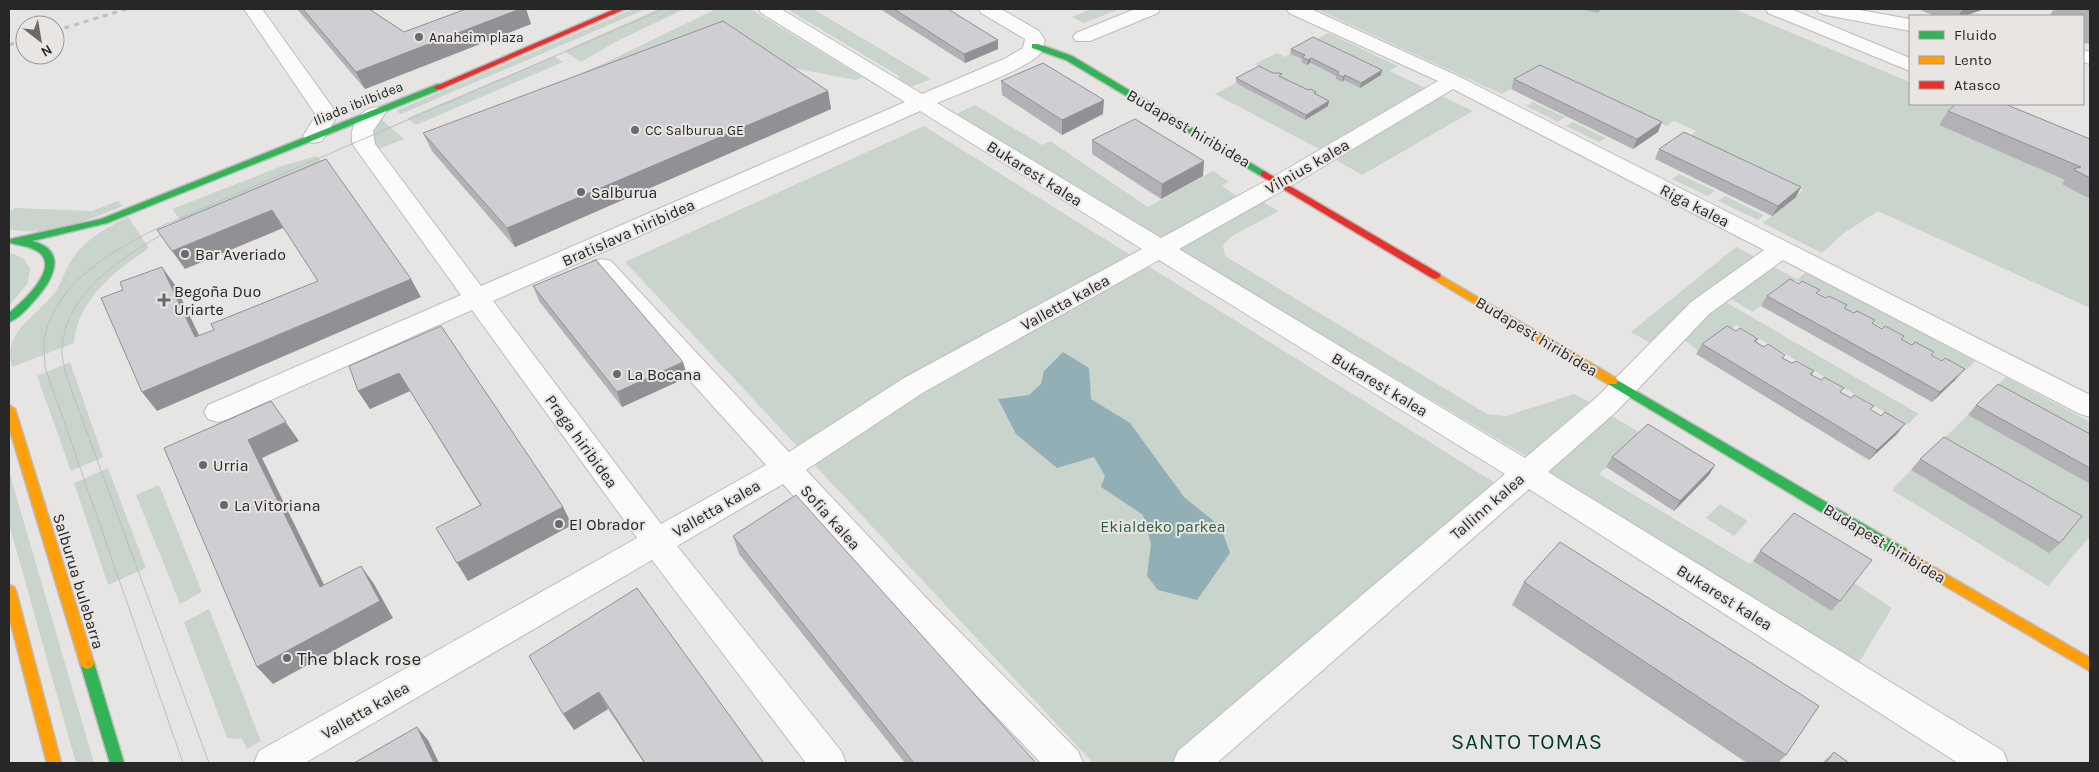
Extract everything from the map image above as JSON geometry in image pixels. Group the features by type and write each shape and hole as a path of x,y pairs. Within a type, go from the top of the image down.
{"main road":[{"name":"Iliada ibilbidea","path":"14,241 104,221 536,47 621,9"},
{"name":"Budapest hiribidea","path":"1035,46 1069,58 1281,182 2090,665"},
{"name":"Iliada ibilbidea","path":"82,237 104,221"},
{"path":"14,241 42,250 49,258 51,267"},
{"path":"9,318 31,301 42,289 51,267 62,255"},
{"name":"Salburua bulebarra","path":"9,409 117,763"},
{"path":"9,591 54,763"}],"street":[{"path":"253,9 327,115 314,136"},
{"name":"Bukarest kalea","path":"768,9 1159,250 1525,472 1990,763"},
{"path":"988,9 1032,35 1035,40 1035,46"},
{"path":"1083,37 1151,9"},
{"name":"Riga kalea","path":"1296,9 1453,81 2090,407"},
{"path":"1775,9 1909,65"},
{"path":"1826,9 1909,25"},
{"path":"1862,45 1858,37 1858,29 1869,23 1884,20"},
{"name":"Bratislava hiribidea","path":"218,412 1011,63 1028,55 1035,46"},
{"name":"Vilnius kalea","path":"1159,250 1281,182 1453,81"},
{"name":"Praga hiribidea","path":"375,112 364,127 361,135 364,145 656,542 828,763"},
{"name":"Valletta kalea","path":"272,763 786,468 914,385 1159,250"},
{"name":"Tallinn kalea","path":"1191,763 1623,387 1700,308 1782,250"},
{"name":"Sofia kalea","path":"602,267 920,614 1065,763"}],"green space":[{"path":"633,9 646,9 401,114 396,111"},
{"path":"658,9 685,9 619,40 581,62 564,51"},
{"path":"716,9 750,9 862,77 856,80 798,69 775,62 515,103 613,59"},
{"path":"787,9 813,9 931,79 908,88 898,81 899,76"},
{"path":"1091,9 1120,9 1083,23 1072,17"},
{"path":"1316,9 1579,9 1598,13 1601,9 1734,9 1909,82 1909,105 1961,105 1939,125 2070,182 2063,184 2090,199 2090,308 1878,211 1844,233 1822,253 1763,223 1803,190 1689,137 1696,131 1674,121 1666,126 1545,69 1502,94"},
{"path":"1328,33 1398,66 1390,71 1425,88 1319,149 1215,94 1236,83 1305,119 1328,106 1255,64 1277,53 1285,57 1290,54 1338,77 1341,82 1344,80 1360,88 1312,42"},
{"path":"554,56 563,62 416,125 407,118"},
{"path":"1438,94 1473,111 1362,175 1331,157"},
{"path":"1533,102 1565,117 1558,122 1526,106"},
{"path":"975,105 1042,145 1050,141 1148,207 1213,171 1229,182 1222,186 1237,196 1160,240 954,115"},
{"path":"381,119 404,139 377,150 370,129"},
{"path":"1573,122 1606,138 1599,142 1566,126"},
{"name":"Ekialdeko parkea","path":"924,126 1516,496 1217,763 1093,763 625,262"},
{"path":"316,156 331,169 186,228 172,209 282,166"},
{"path":"1679,174 1715,191 1708,196 1672,179"},
{"path":"1725,196 1764,215 1758,220 1718,201"},
{"path":"1259,200 1279,211 1230,237 1223,246 1225,256 1487,414 1506,416 1574,394 1589,402 1526,456 1177,248"},
{"path":"118,201 123,206 67,226 38,231 9,229 9,212 15,208 92,211"},
{"path":"128,217 149,248 112,276 90,300 82,313 74,343 12,367 10,355 16,335 29,318 53,295 76,254 96,235"},
{"path":"1736,247 1759,259 1657,347 1631,332"},
{"path":"9,252 24,259 30,269 28,283 9,306"},
{"path":"1766,263 1797,279 1807,272 1975,361 1964,372 1795,280 1753,312 1727,297"},
{"path":"1722,300 1919,414 1907,425 1736,325 1700,352 1679,336"},
{"path":"70,362 103,457 71,471 37,376"},
{"path":"2006,377 2090,422 2090,449 1989,394"},
{"path":"1607,413 1642,434 1599,474 1750,564 1753,561 1831,611 1854,583 1892,608 1858,664 1541,472"},
{"path":"1968,415 2090,484 2090,536 2048,586 1892,490 1911,470 2049,553 1935,447"},
{"path":"108,468 146,568 108,585 74,483"},
{"path":"9,471 94,763 76,763 9,524"},
{"path":"159,485 202,592 180,604 136,495"},
{"path":"1720,504 1748,521 1734,536 1706,518"},
{"path":"209,609 261,741 247,749 242,739 227,738 184,622"}],"water":[{"path":"1063,352 1089,368 1091,399 1130,423 1184,497 1221,527 1230,553 1197,600 1158,590 1147,576 1151,544 1143,515 1101,487 1105,476 1094,457 1057,468 1016,434 998,399 1029,395 1041,384 1044,371"}],"building":[{"path":"303,9 369,9 404,32 466,9 520,9 356,72"},
{"path":"894,9 948,9 998,40 964,54"},
{"name":"CC Salburua GE","path":"723,21 828,91 507,228 423,133"},
{"path":"1313,37 1382,70 1361,83 1345,75 1343,77 1337,74 1339,72 1311,58 1308,60 1302,57 1305,55 1291,49"},
{"path":"1043,63 1104,100 1062,120 1001,81"},
{"path":"1540,65 1662,122 1637,139 1514,79"},
{"path":"1259,66 1273,73 1282,74 1279,76 1308,90 1311,89 1316,92 1314,93 1329,101 1306,115 1236,78"},
{"path":"1955,105 2007,105 2090,139 2090,178 2073,169 2081,167 1948,111"},
{"path":"1135,119 1204,161 1162,184 1092,140"},
{"path":"1684,132 1801,187 1778,206 1659,149"},
{"path":"326,159 411,279 142,392 101,298 123,290 120,282 162,267 195,337 214,330 211,324 318,281 272,210 172,251 157,230"},
{"path":"596,260 683,362 617,392 533,286"},
{"path":"1790,279 1799,284 1802,281 1820,290 1816,293 1826,298 1829,296 1847,305 1844,308 1854,313 1857,311 1875,320 1872,323 1882,329 1885,326 1904,336 1901,339 1912,345 1915,342 1934,352 1931,355 1942,361 1945,358 1965,369 1940,392 1767,296"},
{"path":"441,326 563,507 457,563 436,528 481,505 399,373 358,391 349,366"},
{"path":"1727,326 1736,331 1740,328 1758,339 1754,341 1764,347 1768,344 1785,355 1782,358 1792,363 1796,361 1814,371 1810,374 1821,380 1824,377 1844,388 1840,392 1851,398 1854,395 1874,406 1870,409 1881,416 1885,412 1905,424 1877,450 1702,344"},
{"path":"1998,384 2090,434 2090,468 1976,405"},
{"path":"271,401 286,422 248,440 320,587 361,566 380,601 257,667 164,448"},
{"path":"1648,424 1715,465 1680,501 1612,457"},
{"path":"1944,437 2082,516 2060,543 1920,459"},
{"path":"796,495 1036,763 914,763 733,536"},
{"path":"1794,513 1872,560 1840,601 1760,551"},
{"path":"1560,542 1819,706 1786,755 1524,582"},
{"path":"637,588 764,763 645,763 599,692 563,714 529,656"},
{"path":"417,727 434,763 354,763"},
{"path":"1834,752 1849,763 1826,763"}],"tram line":[{"path":"183,763 45,367 44,340 50,319 60,301 73,285 105,258 160,227 664,9"},
{"path":"658,18 678,9"},
{"path":"172,229 118,262 87,291 75,308 66,327 62,356 67,378 209,763"}],"railway":[{"path":"65,28 126,9"},
{"path":"9,45 15,43"}],"traffic: fast":[{"path":"1035,46 1069,58 1264,174"},
{"path":"19,241 104,221 438,87"},
{"path":"9,318 44,283 49,272 50,261 45,252 34,245 14,241"},
{"path":"1612,381 1901,553"},
{"path":"87,663 117,763"}],"traffic: slow":[{"path":"1436,276 1612,381"},
{"path":"9,409 87,663"},
{"path":"1901,553 2090,665"},
{"path":"9,591 54,763"}],"traffic: jam":[{"path":"438,87 621,9"},
{"path":"1264,174 1436,276"}],"place":[{"name":"Anaheim plaza","path":"419,37"},
{"name":"CC Salburua GE","path":"635,130"},
{"name":"Salburua","path":"581,192"},
{"name":"Bar Averiado","path":"185,254"},
{"name":"Begoña Duo Uriarte","path":"164,300"},
{"name":"La Bocana","path":"617,374"},
{"name":"Urria","path":"203,465"},
{"name":"La Vitoriana","path":"224,505"},
{"name":"El Obrador","path":"559,524"},
{"name":"The black rose","path":"287,658"}],"district":[{"name":"SANTO TOMAS","path":"1527,741"}]}
